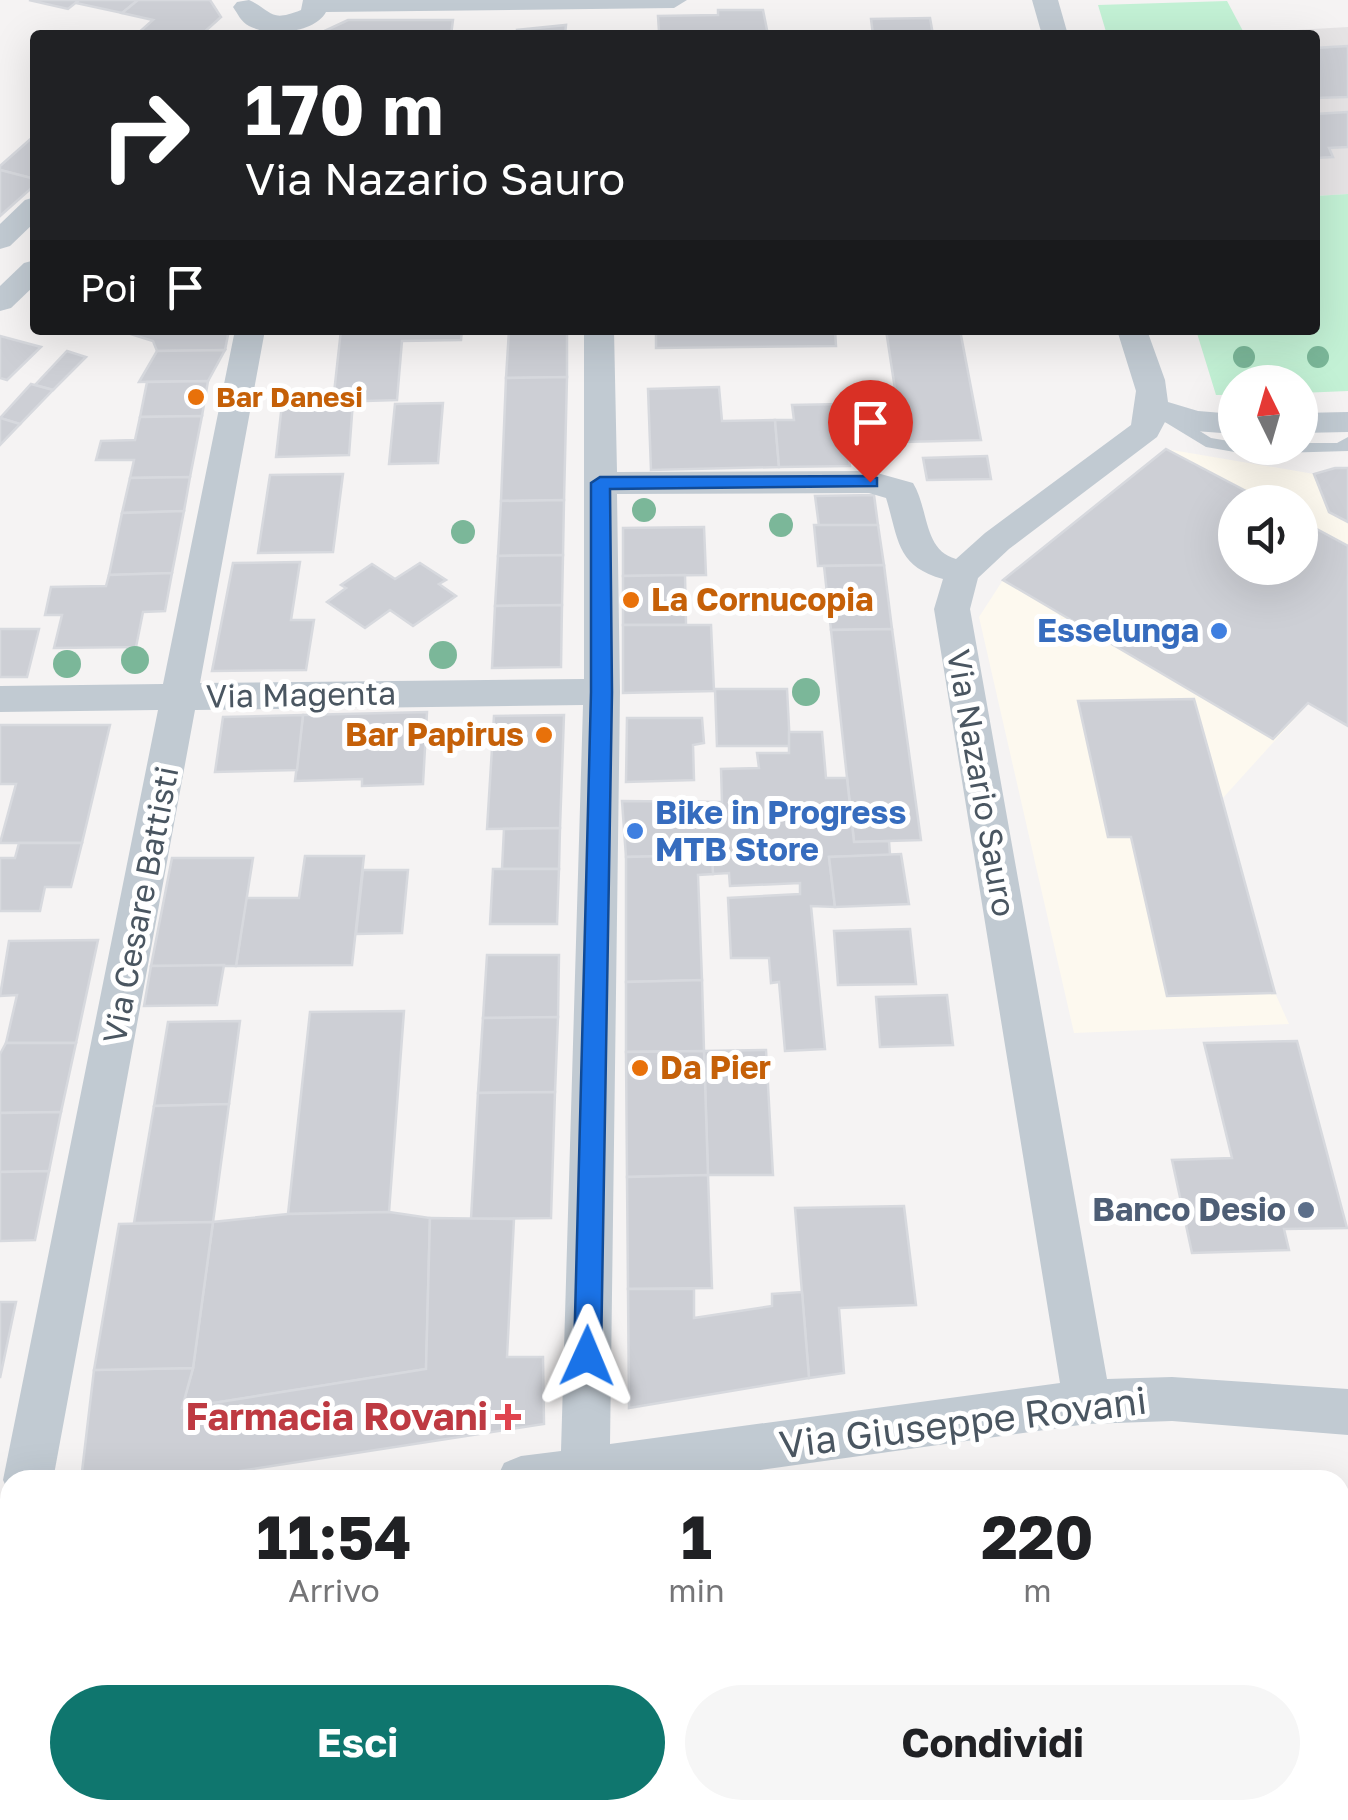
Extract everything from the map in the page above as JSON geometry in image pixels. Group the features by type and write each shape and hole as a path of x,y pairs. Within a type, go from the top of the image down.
{"street":[{"path":"242,10 260,22 600,8 674,0"},
{"path":"1045,0 1054,30"},
{"path":"0,240 30,211"},
{"name":"Via Cesare Battisti","path":"30,1470 249,335"},
{"path":"585,1470 602,692 600,335"},
{"path":"600,483 870,482 902,491 918,551 931,564 962,573 997,540 1146,430 1155,408 1134,335"},
{"path":"1155,408 1195,421 1218,423"},
{"path":"1318,423 1348,422"},
{"name":"Via Nazario Sauro","path":"962,573 952,609 1087,1402"},
{"name":"Via Magenta","path":"0,698 602,692"},
{"name":"Via Giuseppe Rovani","path":"619,1470 1087,1402 1172,1400 1348,1412"}],"lane":[{"path":"1155,408 1206,442 1246,450 1341,448 1348,442"}],"shaded area":[{"path":"1348,27 1348,194 1320,196 1320,30 1296,30"},
{"path":"1166,449 1218,458 1218,465 1261,465 1314,474 1348,468 1348,726 1308,704 1222,799 1275,993 1289,1024 1074,1033 979,617 1003,580"}],"green space":[{"path":"1227,1 1242,30 1106,30 1098,5"},
{"path":"1348,194 1348,391 1318,392 1318,365 1218,365 1216,395 1198,335 1320,335 1320,196"}],"building":[{"path":"29,0 79,0 68,9"},
{"path":"138,0 122,13 76,3"},
{"path":"138,0 210,0 221,17 207,30 142,30 153,20 122,13"},
{"path":"718,10 763,10 767,30 659,30 658,16 718,15"},
{"path":"930,18 932,30 872,30 871,19"},
{"path":"348,20 453,20 452,30 327,30"},
{"path":"566,25 566,30 517,30"},
{"path":"1348,46 1348,97 1320,98 1320,48"},
{"path":"1348,112 1348,147 1329,148 1333,157 1320,158 1320,114"},
{"path":"30,139 30,178 0,170"},
{"path":"0,170 30,178 30,189 0,216"},
{"path":"134,335 228,335 225,350 157,351 153,341"},
{"path":"340,335 462,335 461,340 402,341 397,400 333,402"},
{"path":"509,335 567,335 567,377 506,378"},
{"path":"656,335 835,335 836,346 656,348"},
{"path":"887,335 961,335 981,440 903,442"},
{"path":"0,336 41,347 7,380 0,378"},
{"path":"225,350 208,381 139,382 157,351"},
{"path":"67,351 86,357 53,390 35,385"},
{"path":"567,377 564,500 501,501 506,378"},
{"path":"208,381 202,416 140,417 147,382"},
{"path":"31,384 53,390 20,424 0,418"},
{"path":"719,387 722,421 775,420 779,467 651,470 648,389"},
{"path":"353,401 349,455 276,457 282,404"},
{"path":"443,403 438,463 389,464 395,404"},
{"path":"842,404 850,466 779,467 775,420 794,420 792,405"},
{"path":"202,416 190,477 130,478 134,460 96,460 101,441 135,440 140,417"},
{"path":"0,418 20,424 0,445"},
{"name":"Esselunga","path":"1166,449 1235,485 1218,485 1218,585 1318,585 1318,530 1348,546 1348,726 1308,703 1273,739 1003,580"},
{"path":"987,456 991,479 927,480 923,458"},
{"path":"1348,468 1348,522 1329,512 1314,474"},
{"path":"343,474 333,552 258,553 270,475"},
{"path":"190,477 184,511 122,513 130,478"},
{"path":"874,495 878,525 819,526 815,496"},
{"path":"564,500 563,555 498,556 501,501"},
{"path":"184,511 172,573 109,575 122,513"},
{"path":"814,525 878,525 884,565 818,566"},
{"path":"704,527 706,575 623,576 623,528"},
{"path":"563,555 562,605 495,606 498,556"},
{"path":"300,562 291,620 314,620 306,670 212,671 233,563"},
{"path":"420,563 446,580 439,584 456,596 413,626 390,610 365,628 327,602 346,588 341,585 372,564 395,579"},
{"path":"884,565 892,629 831,630 824,566"},
{"path":"172,573 165,611 143,612 136,647 54,648 62,615 45,615 51,587 106,586 109,575"},
{"path":"685,575 686,625 623,625 623,576"},
{"path":"562,605 561,667 492,668 495,606"},
{"path":"623,625 711,625 714,691 623,693"},
{"path":"0,629 39,629 27,677 0,677"},
{"path":"892,629 921,840 854,842 831,630"},
{"path":"715,689 787,689 790,746 717,746"},
{"path":"1194,699 1275,993 1167,996 1131,837 1108,837 1078,701"},
{"path":"427,712 423,784 362,786 362,779 295,781 303,715"},
{"path":"303,715 297,770 215,772 223,717"},
{"path":"564,715 560,828 487,829 494,716"},
{"path":"627,718 702,718 704,743 693,745 694,780 626,782"},
{"path":"0,725 110,725 82,843 0,843 16,784 0,784"},
{"path":"789,732 822,732 826,778 847,778 854,842 889,841 890,855 829,857 835,907 811,906 825,1049 785,1051 779,982 771,983 769,958 731,958 728,898 800,894 800,883 730,886 729,873 713,874 712,855 626,857 622,801 722,802 721,769 759,768 757,753 789,753"},
{"path":"560,828 559,869 502,869 504,829"},
{"path":"19,843 82,843 71,887 45,887 40,911 0,911 0,858 15,858"},
{"path":"901,854 909,904 835,907 829,857"},
{"path":"712,855 713,874 698,875 702,980 626,982 626,857"},
{"path":"305,856 364,856 352,965 236,966 246,898 299,898"},
{"path":"172,858 253,858 236,966 151,966"},
{"path":"493,869 559,869 557,924 490,924"},
{"path":"363,870 408,870 402,933 356,934"},
{"path":"910,929 916,984 838,985 834,931"},
{"path":"98,940 76,1043 6,1043 17,995 0,996 9,941"},
{"path":"487,955 559,955 558,1017 483,1018"},
{"path":"224,965 217,1005 144,1006 151,966"},
{"path":"702,980 704,1051 626,1052 626,982"},
{"path":"947,995 953,1045 880,1047 876,997"},
{"path":"404,1011 389,1212 288,1214 310,1012"},
{"path":"558,1017 555,1092 478,1093 483,1018"},
{"path":"240,1021 229,1104 154,1106 168,1022"},
{"path":"1297,1041 1347,1228 1284,1229 1289,1250 1192,1253 1172,1160 1232,1158 1204,1043"},
{"path":"6,1043 76,1043 61,1112 0,1113 0,1054"},
{"path":"766,1050 773,1175 708,1175 704,1051"},
{"path":"704,1051 708,1175 627,1177 626,1052"},
{"path":"555,1092 551,1218 471,1219 478,1093"},
{"path":"229,1104 213,1222 134,1223 154,1106"},
{"path":"61,1112 49,1171 0,1172 0,1113"},
{"path":"49,1171 35,1240 0,1241 0,1172"},
{"path":"708,1175 712,1288 628,1289 627,1177"},
{"path":"904,1206 916,1305 839,1308 844,1373 809,1378 795,1208"},
{"path":"389,1212 430,1218 426,1369 182,1408 193,1368 213,1222 288,1214"},
{"path":"430,1218 514,1219 507,1357 543,1357 544,1424 246,1470 82,1470 94,1370 193,1368 182,1408 426,1369"},
{"path":"213,1222 193,1368 94,1370 119,1224"},
{"path":"628,1289 694,1289 694,1318 772,1306 772,1294 802,1292 809,1378 629,1408"},
{"path":"0,1302 16,1302 0,1378"}],"place":[{"name":"Bar Danesi","path":"196,397"},
{"name":"La Cornucopia","path":"631,600"},
{"name":"Esselunga","path":"1219,631"},
{"name":"Bar Papirus","path":"544,735"},
{"name":"Bike in Progress MTB Store","path":"635,831"},
{"name":"Da Pier","path":"640,1068"},
{"name":"Banco Desio","path":"1306,1210"},
{"name":"Farmacia Rovani","path":"508,1417"}],"route":[{"path":"587,1356 602,692 600,483 870,482"}]}
